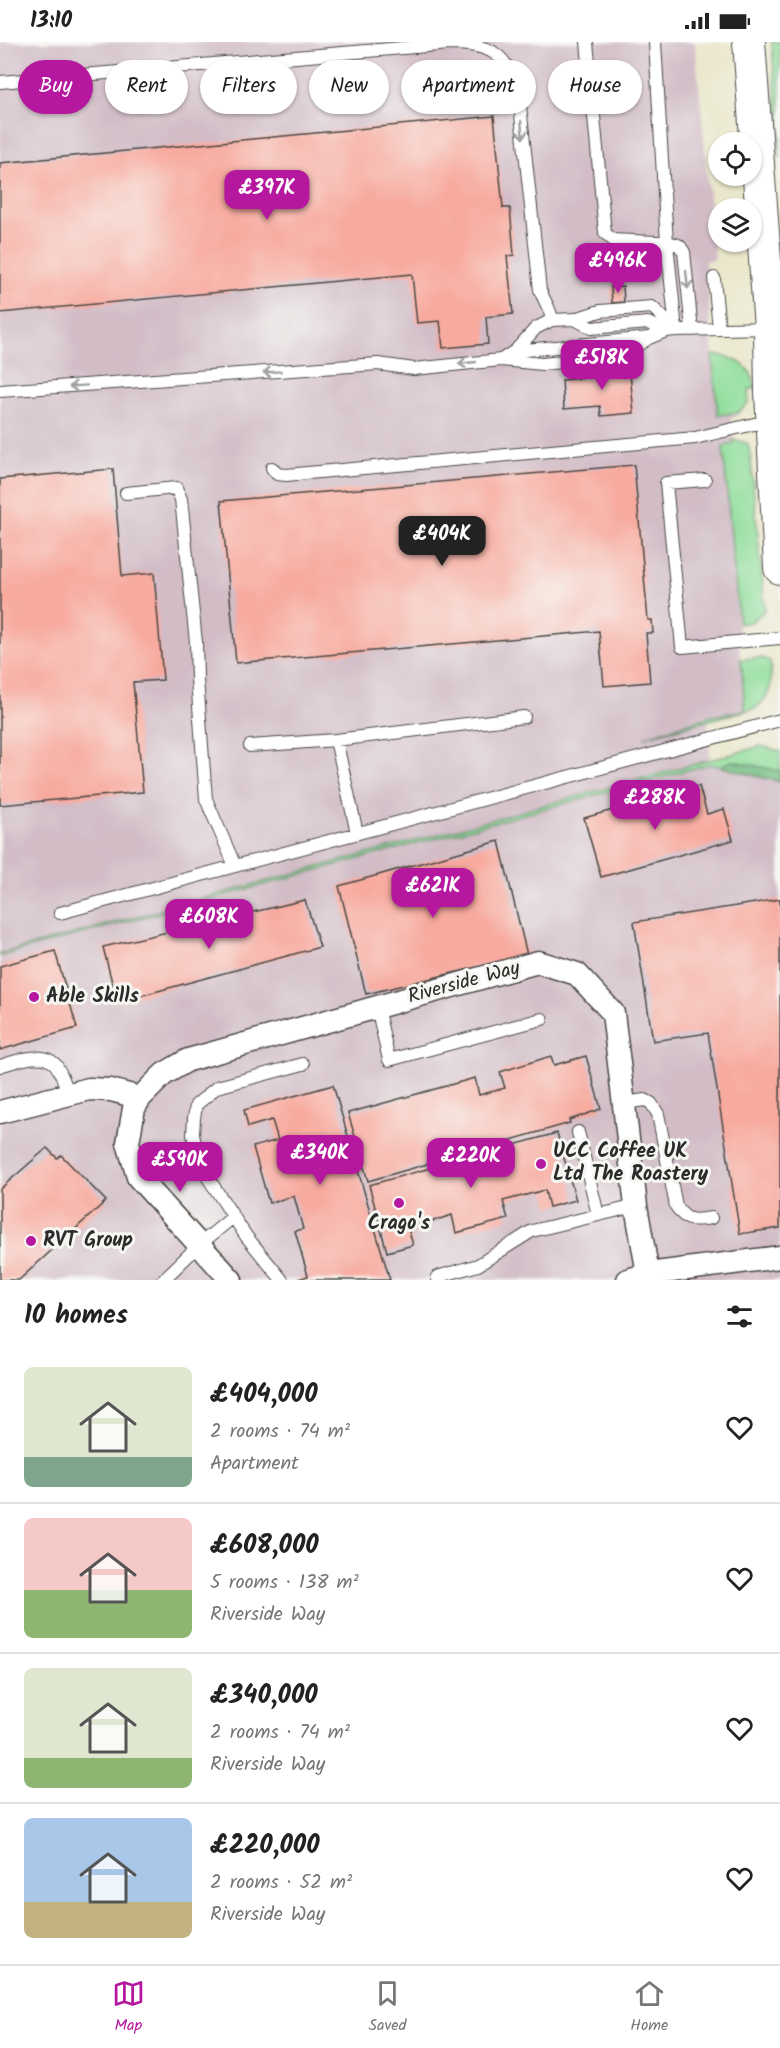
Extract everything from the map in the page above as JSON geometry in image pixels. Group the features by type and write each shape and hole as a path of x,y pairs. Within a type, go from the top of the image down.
{"street":[{"path":"749,42 770,327 772,423 780,568"},
{"name":"Riverside Way","path":"231,1280 138,1177 128,1143 134,1108 140,1098 164,1074 188,1060 538,962 577,974 614,1013 636,1206 638,1277"},
{"path":"0,1112 89,1089 111,1090 140,1098"},
{"path":"638,1277 780,1257"}],"lane":[{"path":"587,42 605,232 614,240 677,244 684,252 692,330"},
{"path":"655,42 671,330"},
{"path":"0,82 450,44 474,44 490,49 512,73 518,87 540,290 543,299 551,309 552,320"},
{"path":"714,278 719,329"},
{"path":"501,360 515,351 536,328 552,320 575,319 600,311 652,307 671,330"},
{"path":"0,391 378,364 414,369 501,360 542,364 619,356 649,338 671,330 770,327"},
{"path":"515,351 649,338"},
{"path":"272,468 277,474 286,475 333,471 695,438 754,424 772,423"},
{"path":"705,480 666,483 682,647 780,638"},
{"path":"126,493 176,488 181,500 196,642 206,799 235,866"},
{"path":"250,746 336,741 524,717"},
{"path":"60,914 780,720"},
{"path":"336,741 357,833"},
{"path":"377,1007 389,1060 542,1019"},
{"path":"0,1066 29,1058 44,1058 54,1063 69,1094"},
{"path":"282,1280 246,1236 201,1167 193,1135 196,1105 217,1087 303,1064"},
{"path":"624,1103 645,1100 656,1109 676,1206 688,1219 711,1218"},
{"path":"578,1132 598,1215"},
{"path":"436,1277 477,1265 532,1231 636,1206"},
{"path":"163,1280 199,1245 233,1217"}],"shaded area":[{"path":"0,42 695,42 709,198 708,252 714,252 715,259 705,261 717,403 736,402 737,416 731,418 733,444 723,446 745,710 708,718 710,764 780,782 780,1280 0,1280"}],"green space":[{"path":"772,42 780,42 780,159"},
{"path":"712,355 735,360 751,374 755,389 749,389 748,403 737,413 718,415"},
{"path":"733,440 747,443 750,451 765,610 751,622 739,624 723,446 733,444"},
{"path":"762,658 770,661 771,681 766,698 756,708 644,737 708,717 745,710 741,659"},
{"path":"761,746 780,751 780,771 732,761 722,767 710,764 0,956 0,954"},
{"path":"732,761 780,771 780,782 722,767"}],"building":[{"path":"494,116 503,208 510,208 514,255 507,256 513,314 486,317 488,344 443,348 440,321 417,323 412,274 0,313 0,163"},
{"path":"623,286 624,302 612,303 611,287"},
{"path":"629,364 634,413 601,416 600,406 564,409 562,380 597,377 596,368"},
{"path":"634,465 648,620 652,620 653,633 646,633 650,682 604,686 599,631 236,663 221,501"},
{"path":"113,469 122,576 154,573 163,680 133,682 143,792 0,805 0,479"},
{"path":"699,786 707,814 724,809 733,840 601,877 584,818"},
{"path":"499,841 527,955 366,994 339,886"},
{"path":"780,899 780,1228 740,1234 708,1033 653,1041 634,922"},
{"path":"305,900 320,947 117,1002 103,947"},
{"name":"Able Skills","path":"55,951 77,1028 0,1050 0,966"},
{"path":"551,1056 554,1065 586,1056 601,1109 569,1120 570,1123 368,1181 348,1113 475,1078 479,1095 505,1088 500,1072"},
{"path":"333,1085 390,1280 295,1280 308,1276 295,1231 303,1229 294,1196 269,1203 253,1147 278,1140 272,1120 248,1127 244,1110"},
{"path":"557,1133 576,1200 549,1207 545,1190 503,1201 508,1219 456,1233 452,1215 408,1228 413,1245 387,1252 369,1185"},
{"name":"RVT Group","path":"47,1148 57,1158 61,1155 106,1201 19,1280 0,1280 0,1189"}],"place":[{"name":"Able Skills","path":"34,997"},
{"name":"UCC Coffee UK Ltd The Roastery","path":"541,1164"},
{"name":"Crago's","path":"399,1203"},
{"name":"RVT Group","path":"31,1241"}]}
